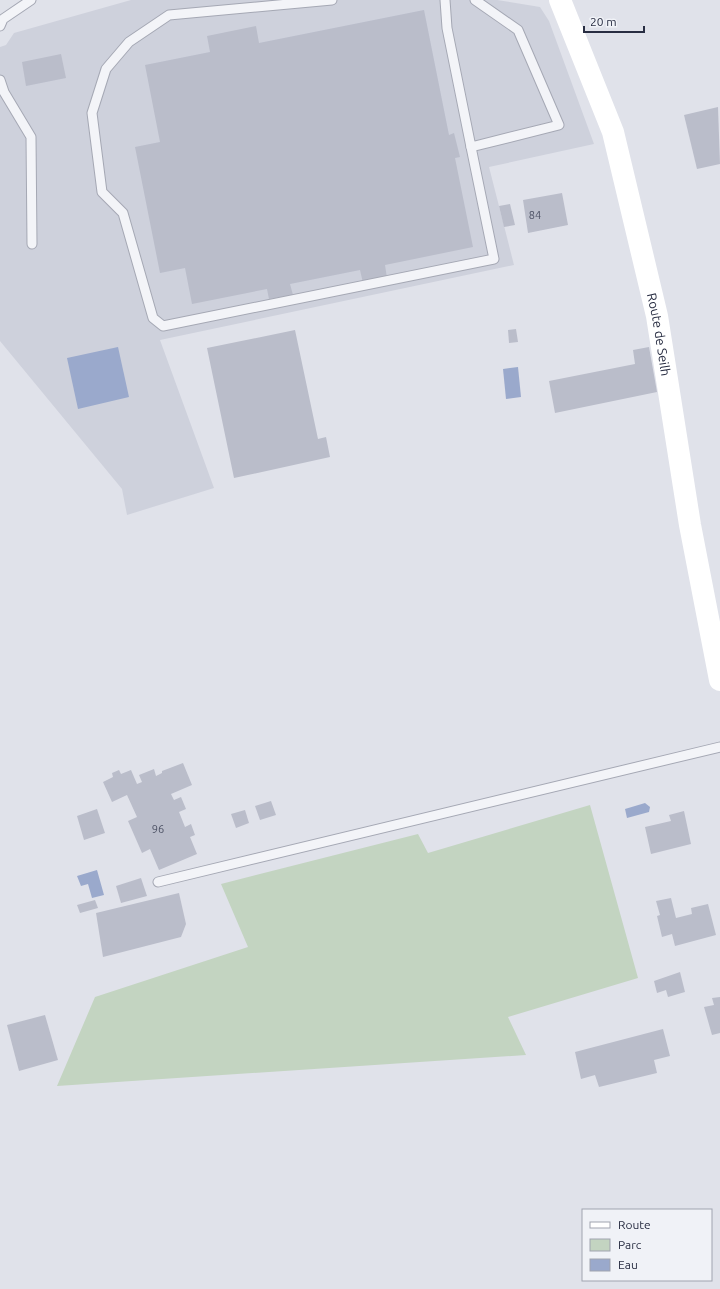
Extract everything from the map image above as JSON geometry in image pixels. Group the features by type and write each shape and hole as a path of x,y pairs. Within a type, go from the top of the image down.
{"street":[{"name":"Route de Seilh","path":"560,0 613,132 655,308 690,525 720,680"}],"lane":[{"path":"0,26 3,19 31,0"},
{"path":"332,0 169,15 129,42 106,70 92,114 102,192 122,213 153,318 163,326 494,259 447,28 445,0"},
{"path":"471,148 559,125 518,30 475,0"},
{"path":"0,80 4,92 31,137 32,244"},
{"path":"158,882 720,747"}],"shaded area":[{"path":"131,0 497,0 540,7 549,21 594,144 489,167 514,265 160,340 214,488 127,515 122,489 0,341 0,47 6,45 14,33"}],"green space":[{"path":"590,805 638,978 508,1017 526,1055 57,1086 95,997 248,947 221,884 418,834 428,853"}],"water":[{"path":"118,347 129,397 78,409 67,358"},
{"path":"518,367 521,397 506,399 503,369"},
{"path":"645,803 650,807 649,812 627,818 625,809"},
{"path":"97,870 104,895 92,898 88,884 81,886 77,876"}],"building":[{"path":"424,10 449,135 454,133 460,157 455,158 473,247 385,265 387,278 363,283 360,270 290,284 293,295 269,299 267,289 192,304 185,268 160,273 135,147 160,142 145,65 210,52 207,36 256,26 259,43"},
{"path":"61,54 66,78 26,86 22,62"},
{"path":"718,107 720,164 697,169 684,115"},
{"path":"562,193 568,225 528,233 523,200"},
{"path":"510,204 515,225 504,227 499,206"},
{"path":"516,329 518,342 509,343 508,330"},
{"path":"295,330 318,439 326,437 330,457 234,478 207,348"},
{"path":"649,347 657,392 555,413 549,381 635,364 633,350"},
{"path":"183,763 192,785 171,794 174,800 181,797 186,809 179,812 185,827 191,824 195,835 190,837 197,854 159,870 150,849 142,853 128,821 137,817 127,795 112,802 103,782 113,777 112,773 119,770 121,774 131,770 137,784 142,782 139,775 154,769 156,776 162,773 162,771"},
{"path":"271,801 276,815 260,820 255,806"},
{"path":"97,809 105,833 84,840 77,816"},
{"path":"245,810 249,823 236,828 231,814"},
{"path":"684,811 691,844 651,854 645,827 671,821 669,815"},
{"path":"141,878 147,896 121,903 116,886"},
{"path":"179,893 186,924 181,937 103,957 96,913"},
{"path":"671,898 676,918 692,914 691,908 708,904 716,935 675,946 672,934 662,937 657,916 660,915 656,901"},
{"path":"95,900 98,908 80,913 77,905"},
{"path":"680,972 685,992 668,997 666,990 657,993 654,981"},
{"path":"720,997 720,1033 712,1035 704,1007 714,1005 712,998"},
{"path":"45,1015 58,1060 19,1071 7,1025"},
{"path":"663,1029 670,1056 654,1060 657,1073 599,1087 595,1075 581,1079 575,1052"}]}
